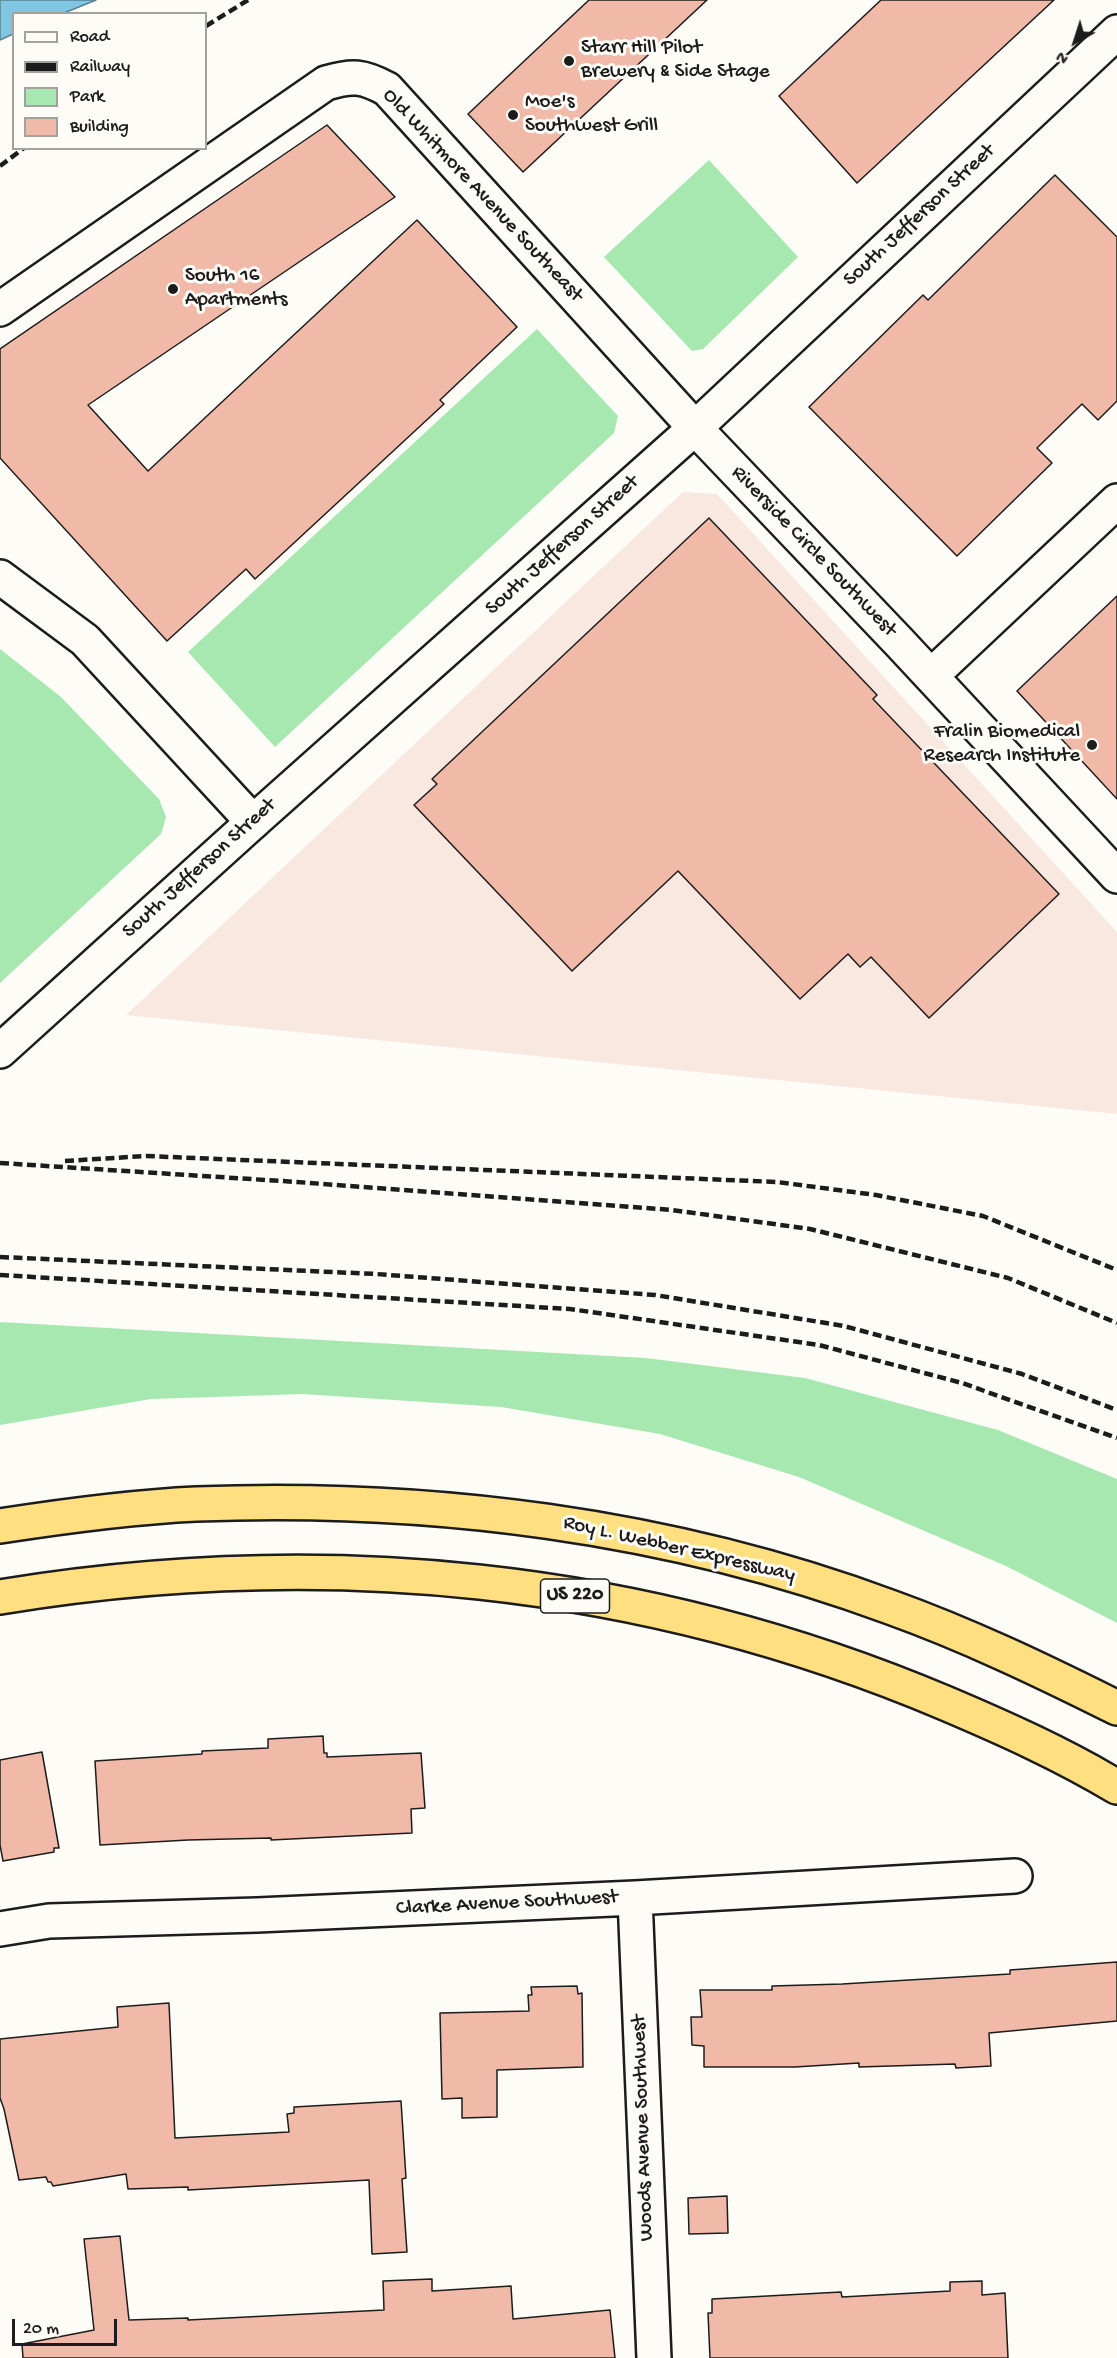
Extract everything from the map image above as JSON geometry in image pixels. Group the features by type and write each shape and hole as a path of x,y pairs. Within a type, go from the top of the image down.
{"highway":[{"name":"Roy L. Webber Expressway","path":"0,1526 76,1515 194,1504 310,1502 432,1507 557,1522 658,1541 784,1572 890,1607 1028,1663 1117,1708"},
{"name":"US 220","path":"0,1597 61,1587 216,1573 324,1571 393,1574 531,1587 678,1616 776,1642 889,1680 1005,1729 1117,1787"}],"street":[{"name":"South Jefferson Street","path":"0,1051 200,869 695,428 1117,32"},
{"name":"Old Whitmore Avenue Southeast","path":"0,309 326,83 347,76 367,79 387,89 695,428"},
{"name":"Riverside Circle Southwest","path":"695,428 1117,876"},
{"path":"931,676 1117,501"},
{"path":"0,578 85,640 253,822"},
{"name":"Clarke Avenue Southwest","path":"0,1929 49,1921 257,1915 635,1898 1015,1876"},
{"name":"Woods Avenue Southwest","path":"635,1898 654,2358"}],"shaded area":[{"path":"683,492 717,494 1117,932 1117,1114 126,1015"}],"green space":[{"path":"709,160 798,257 703,349 692,351 604,257"},
{"path":"537,329 618,416 614,433 275,747 188,652"},
{"path":"0,649 61,697 159,799 166,817 161,834 0,983"},
{"path":"0,1322 646,1358 805,1378 998,1430 1117,1479 1117,1623 1006,1566 799,1477 660,1434 501,1407 303,1394 151,1399 0,1425"}],"water":[{"path":"0,0 96,0 66,12 12,12 12,34 0,40"}],"building":[{"path":"589,0 707,0 523,172 468,114"},
{"path":"881,0 1054,0 857,183 779,96"},
{"path":"327,125 395,197 88,405 148,471 417,220 517,327 440,400 444,404 255,579 246,569 167,641 0,458 0,349"},
{"path":"1055,175 1117,237 1117,401 1098,420 1082,404 1037,448 1052,463 957,556 809,407 923,295 928,300"},
{"path":"709,518 877,695 873,699 1059,894 929,1018 871,957 860,967 848,954 800,999 678,871 572,971 414,805 437,784 432,779"},
{"name":"Fralin Biomedical Research Institute","path":"1117,596 1117,799 1017,691"},
{"path":"323,1736 324,1753 327,1753 327,1757 421,1753 425,1808 411,1809 412,1833 100,1845 95,1761 202,1754 202,1751 268,1748 268,1739"},
{"path":"42,1752 59,1848 54,1848 54,1852 3,1861 0,1845 0,1760"},
{"path":"1117,1962 1117,2021 989,2033 991,2066 956,2068 955,2064 859,2067 859,2063 795,2067 704,2067 704,2046 692,2045 691,2017 702,2017 700,1990 772,1990 772,1986 1010,1974 1010,1970"},
{"path":"577,1986 578,1994 582,1993 583,2067 497,2070 497,2117 462,2118 462,2098 442,2099 440,2013 529,2011 528,1995 532,1995 531,1987"},
{"path":"169,2003 175,2138 289,2132 287,2114 294,2113 294,2107 401,2101 406,2178 402,2179 407,2252 372,2254 369,2180 188,2190 188,2187 128,2189 126,2174 53,2186 46,2177 19,2180 0,2098 0,2039 118,2027 117,2007"},
{"path":"727,2196 728,2233 689,2234 688,2198"},
{"path":"120,2236 129,2320 188,2318 188,2320 384,2310 383,2281 432,2279 432,2291 511,2286 513,2319 610,2310 615,2358 23,2358 22,2344 94,2330 84,2239"},
{"path":"982,2281 982,2295 1005,2293 1008,2358 710,2358 708,2313 712,2313 712,2299 841,2292 842,2297 950,2291 950,2282"}],"railway":[{"path":"207,25 248,0"},
{"path":"0,166 21,150"},
{"path":"65,1161 146,1156 777,1182 876,1195 983,1216 1117,1270"},
{"path":"0,1163 672,1210 810,1229 1008,1278 1117,1323"},
{"path":"0,1257 376,1274 655,1295 844,1326 1022,1374 1117,1410"},
{"path":"0,1275 570,1309 819,1345 962,1383 1117,1438"}],"place":[{"name":"Starr Hill Pilot Brewery & Side Stage","path":"569,61"},
{"name":"Moe's Southwest Grill","path":"513,115"},
{"name":"South 16 Apartments","path":"173,289"},
{"name":"Fralin Biomedical Research Institute","path":"1092,745"}]}
